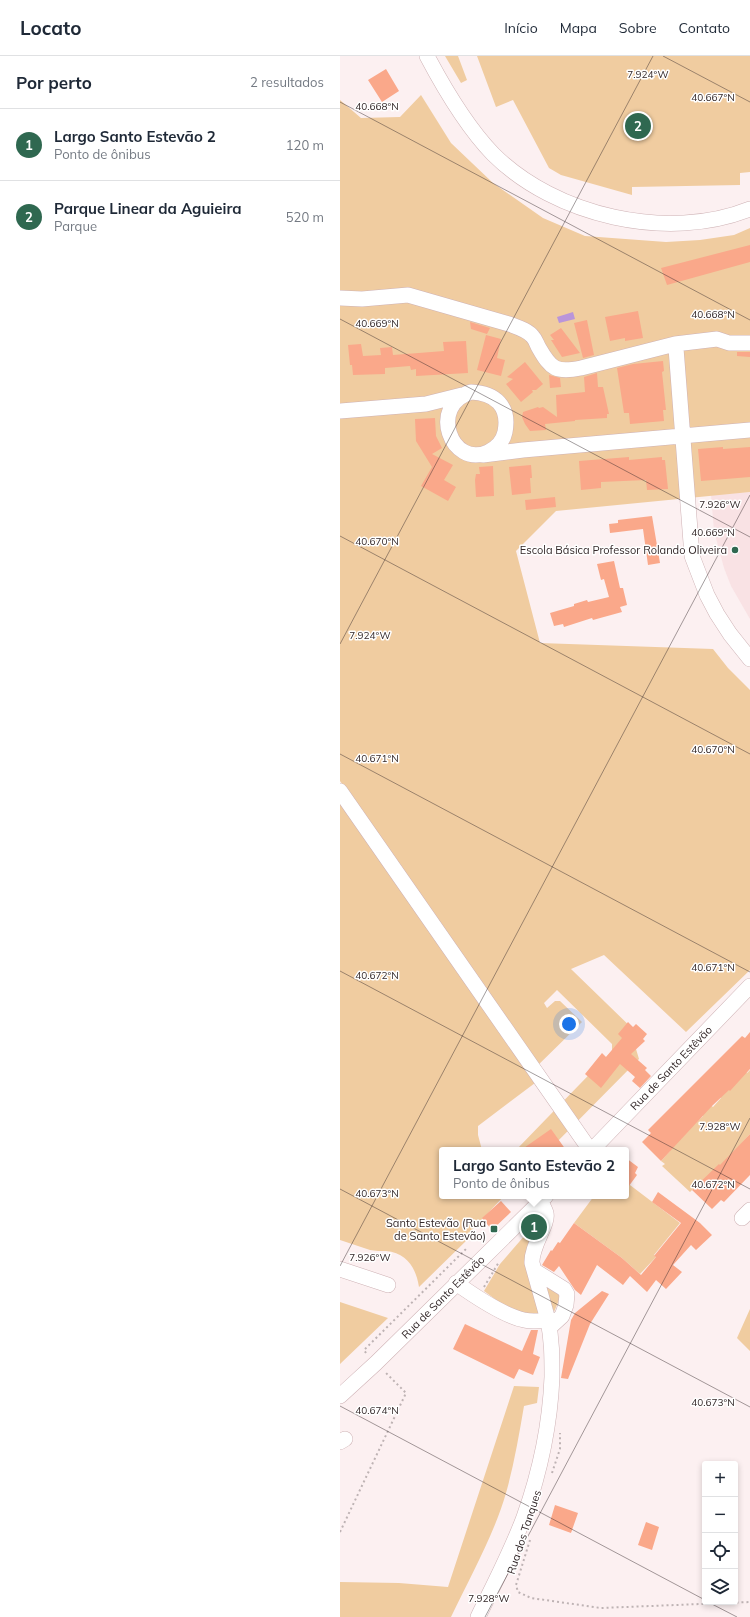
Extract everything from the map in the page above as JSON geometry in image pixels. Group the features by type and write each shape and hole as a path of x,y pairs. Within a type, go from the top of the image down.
{"street":[{"path":"427,56 464,118 493,154 521,177 547,194 582,209 603,215 642,222 669,223 712,219 750,209"},
{"path":"340,298 362,299 408,295 509,324 533,336 552,367 559,370 568,371 675,344 717,339 729,343 750,343"},
{"path":"676,348 684,435 692,556 707,595 728,631 750,659"},
{"path":"340,410 426,404 471,392 490,395 504,409 506,428 504,436 499,444 493,450 483,455"},
{"path":"462,395 456,401 448,418 450,435 453,442 462,451 472,454 483,455 523,450 750,430"},
{"path":"426,404 440,409 448,418"},
{"path":"506,428 523,450"},
{"path":"340,791 589,1147"},
{"name":"Rua de Santo Estêvão","path":"594,1147 750,986"},
{"path":"478,1617 509,1553 523,1518 534,1484 550,1415 553,1344 532,1255 544,1227 546,1214 543,1199"},
{"name":"Rua de Santo Estêvão","path":"340,1396 373,1366 543,1199"},
{"path":"340,1269 388,1285"},
{"path":"456,1284 478,1298 522,1320 549,1323 562,1316 566,1305 567,1294 560,1286 535,1271"}],"path":[{"path":"366,1353 364,1350 468,1247"},
{"path":"340,1532 406,1393"},
{"name":"Rua dos Tanques","path":"550,1415 557,1423 560,1434 560,1449 550,1480"},
{"name":"Rua dos Tanques","path":"531,1536 516,1585 518,1592 531,1598 601,1608 750,1602"}],"shaded area":[{"path":"445,56 458,56 467,80 461,83"},
{"path":"477,56 750,56 750,172 740,173 740,185 632,187 632,195 561,175 549,168 513,100 496,107"},
{"path":"421,95 451,143 493,183 543,218 585,236 666,242 700,240 734,235 750,228 750,492 556,511 516,551 540,643 713,649 728,668 750,690 750,970 686,1032 604,955 571,969 639,1035 636,1049 639,1059 552,1147 519,1147 612,1051 612,1044 557,990 544,1003 547,1008 555,1001 560,1001 582,1022 529,1074 535,1083 478,1126 478,1135 481,1147 439,1147 439,1199 501,1199 471,1231 469,1238 419,1287 413,1268 405,1258 400,1255 393,1252 370,1250 340,1240 340,797 427,904 340,781 340,100 361,118 400,117"},
{"path":"573,312 575,319 559,323 557,317"},
{"name":"Escola Básica Professor Rolando Oliveira","path":"750,492 750,619 731,586 724,568 714,531 711,495"},
{"path":"750,1070 750,1134 704,1184 701,1181 690,1192 662,1166 665,1164 661,1161 670,1151 667,1149 703,1116 701,1113 709,1104 713,1107 721,1098 719,1096 745,1071 747,1073"},
{"path":"629,1184 680,1223 654,1255 656,1257 640,1274 622,1258 574,1223 592,1199 629,1199"},
{"path":"532,1227 536,1228 525,1262 539,1308 539,1314 526,1315 499,1302 484,1291 500,1264"},
{"path":"544,1283 561,1295 554,1312"},
{"path":"340,1302 388,1318 340,1364"},
{"path":"750,1309 750,1351 737,1338"},
{"path":"514,1386 539,1387 537,1403 524,1406 516,1450 501,1509 481,1556 451,1617 340,1617 340,1582 399,1583 448,1587"}],"building":[{"path":"386,69 399,91 382,102 368,80"},
{"path":"750,245 750,262 667,285 661,268"},
{"path":"638,311 643,338 625,341 625,338 610,341 605,317"},
{"path":"587,320 594,355 583,358 574,323"},
{"path":"470,322 490,328 487,334 471,329"},
{"path":"561,328 580,353 562,357 551,340 554,340 550,335"},
{"path":"486,335 501,339 497,358 505,360 501,376 477,370"},
{"path":"466,341 468,373 416,376 416,369 411,370 410,366 385,368 385,374 353,375 352,365 350,365 348,345 361,344 363,356 381,355 380,348 392,347 393,355 444,351 443,342"},
{"path":"737,352 750,352 750,357 737,356"},
{"path":"663,361 664,371 662,372 666,410 663,410 664,421 630,424 629,413 624,413 617,368 633,364"},
{"path":"525,362 543,384 536,390 532,390 533,392 521,402 506,384 513,379 507,377"},
{"path":"597,373 598,387 603,387 609,414 607,414 607,418 545,424 546,430 530,431 522,417 523,412 538,407 543,407 557,417 556,395 585,392 584,377"},
{"path":"549,375 560,378 561,387 550,388"},
{"path":"435,418 436,436 442,448 432,454 453,465 444,480 456,487 448,501 421,486 432,467 416,441 415,419"},
{"path":"723,447 723,449 750,447 750,477 701,481 698,449"},
{"path":"629,457 629,460 662,457 662,460 665,460 668,489 647,490 646,480 601,482 601,488 581,490 579,461"},
{"path":"531,465 531,493 512,495 509,467"},
{"path":"493,466 494,496 476,497 475,480 476,474 480,474 479,467"},
{"path":"555,497 556,507 526,510 525,500"},
{"path":"652,516 660,563 648,565 643,529 610,533 609,524 618,523 618,520"},
{"path":"614,561 620,588 623,588 627,605 620,607 622,612 593,620 592,618 564,627 563,624 554,626 550,613 574,606 574,604 587,600 588,602 609,597 604,579 601,580 597,564"},
{"path":"628,1022 633,1027 636,1024 647,1034 643,1039 645,1041 631,1054 647,1068 645,1070 651,1076 640,1088 632,1081 635,1077 620,1064 601,1088 585,1074 602,1053 606,1057 622,1038 618,1034"},
{"path":"750,1032 750,1069 730,1091 729,1090 712,1106 661,1161 642,1142 651,1133 648,1130 742,1036 745,1038"},
{"path":"551,1129 564,1147 525,1147"},
{"path":"750,1134 750,1175 724,1202 721,1200 712,1209 692,1190 719,1164 720,1165"},
{"path":"629,1160 638,1167 635,1173 637,1175 629,1186"},
{"path":"658,1192 700,1223 712,1235 696,1250 691,1245 673,1265 682,1272 666,1289 656,1280 647,1292 630,1276 623,1285 597,1265 581,1295 575,1290 559,1266 554,1272 542,1265 551,1250 552,1251 558,1242 560,1243 574,1223 622,1258 641,1275 656,1257 654,1256 681,1223 652,1202"},
{"path":"501,1201 511,1212 492,1230 482,1218"},
{"path":"602,1291 609,1294 590,1324 568,1379 561,1378 571,1320 575,1313"},
{"path":"465,1324 522,1351 531,1330 538,1330 533,1354 540,1357 533,1375 519,1369 514,1379 453,1349"},
{"path":"555,1505 578,1513 571,1533 549,1525"},
{"path":"646,1522 659,1527 652,1550 638,1545"}],"place":[{"name":"Parque Linear da Aguieira","path":"638,126"},
{"name":"Escola Básica Professor Rolando Oliveira","path":"735,550"},
{"name":"Largo Santo Estevão 2","path":"534,1227"},
{"name":"Santo Estevão (Rua de Santo Estevão)","path":"494,1229"}]}
